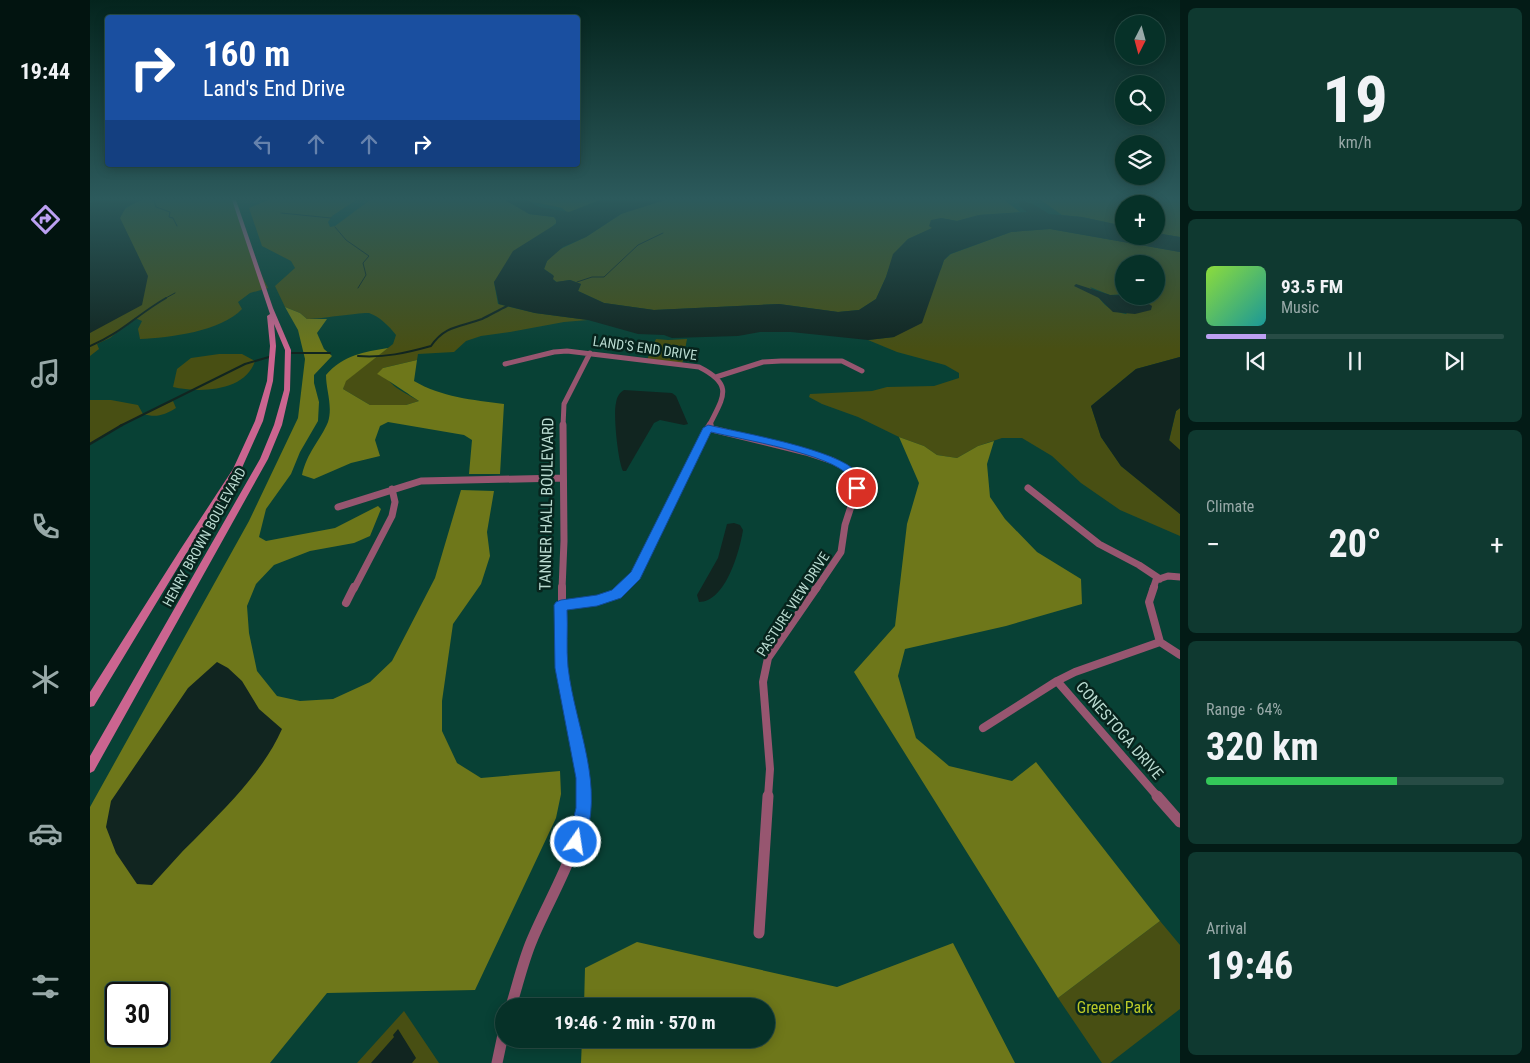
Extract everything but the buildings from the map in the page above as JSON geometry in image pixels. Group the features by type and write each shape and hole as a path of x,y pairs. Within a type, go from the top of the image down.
{"main road":[{"name":"HENRY BROWN BOULEVARD","path":"90,767 264,460 278,425 287,390 288,350 270,308 251,250"},
{"name":"HENRY BROWN BOULEVARD","path":"90,702 237,470 259,421 270,381 274,346 270,308"}],"street":[{"name":"LAND'S END DRIVE","path":"505,364 554,352 590,353 699,367 716,377"},
{"name":"TANNER HALL BOULEVARD","path":"513,998 531,942 576,842 584,808 584,778 562,668 561,605 564,541 564,404 590,353"},
{"path":"561,605 597,601 616,594 635,575 724,393 723,386 716,377 763,362 832,360 842,361 862,371"},
{"name":"PASTURE VIEW DRIVE","path":"708,428 806,452 833,461 846,468 855,476 857,488 845,525 841,552 768,658 764,682 770,769 762,850 759,933"},
{"path":"338,507 421,481 563,478"},
{"path":"1028,488 1099,544 1139,565 1160,579"},
{"path":"346,603 392,516 395,502 392,489"},
{"path":"1180,577 1168,576 1156,580 1149,602 1160,642 1180,655"},
{"name":"CONESTOGA DRIVE","path":"983,728 1001,715 1075,672 1160,642"},
{"name":"CONESTOGA DRIVE","path":"1057,681 1180,822"},
{"path":"497,1063 500,1048"}],"green space":[{"path":"135,250 252,250 257,266 268,288 250,293 238,302 242,309 233,317 209,328 194,332 140,339 138,329 142,321 135,318 110,338 97,344 99,349 90,356 90,332 141,262"},
{"path":"269,250 528,250 494,282 498,304 535,313 588,320 564,322 481,336 466,341 454,352 418,354 417,360 383,368 392,384 419,401 406,405 370,405 343,389 345,381 393,344 396,335 384,322 369,313 307,319 300,313 285,307 275,286 295,268 291,261"},
{"path":"898,250 894,254 876,299 859,310 838,312 779,304 654,310 604,303 578,291 581,284 570,280 557,282 552,279 553,275 544,269 547,261 556,251"},
{"path":"963,250 1166,250 1180,252 1180,357 1136,369 1091,406 1101,437 1121,466 1180,514 1180,536 1120,510 1081,483 1052,456 1022,438 1002,438 978,446 957,458 937,455 924,446 899,437 858,417 822,404 809,397 810,394 872,391 887,387 934,386 959,378 959,373 945,365 897,352 868,340 894,337 941,269 944,260 951,254"},
{"path":"285,307 300,313 307,319 327,319 317,333 324,349 332,356 314,375 319,402 318,421 300,452 291,474 266,509 259,537 266,541 335,528 378,506 381,509 370,536 354,543 310,551 274,565 256,584 247,606 249,633 257,671 277,696 300,701 333,699 370,682 392,661 435,578 461,490 494,491 487,532 490,556 481,584 453,624 442,701 442,731 457,763 481,778 560,771 561,794 556,818 475,990 327,993 270,1063 90,1063 90,807 249,521 298,418 305,359 298,330"},
{"path":"656,339 687,339 682,365 646,362"},
{"path":"388,348 346,381 343,389 370,405 406,405 419,401 377,374 383,368 417,360 414,381 446,394 504,404 500,474 469,474 472,440 464,435 388,422 380,426 375,440 380,456 351,463 314,479 302,475 310,453 328,422 330,404 326,375 339,363 347,359 362,353"},
{"path":"219,354 242,354 255,361 250,371 242,379 220,388 195,390 173,387 177,369 191,358"},
{"path":"90,400 111,400 138,405 143,414 90,444"},
{"path":"173,401 176,408 160,415 143,414"},
{"path":"1180,408 1180,450 1169,441 1176,411"},
{"path":"899,437 924,446 937,455 957,458 978,446 994,441 987,464 990,497 1005,519 1037,552 1081,579 1082,604 1006,626 905,649 898,676 916,738 949,766 1012,781 1036,762 1160,921 1058,998 854,672 895,626 907,524 919,483"},
{"name":"Greene Park","path":"1160,921 1180,945 1180,1009 1110,1063 1102,1063 1058,998"},
{"path":"637,942 837,987 953,943 1015,1063 581,1063 582,1048 775,1048 775,998 584,998 585,968"},
{"path":"404,1011 439,1063 357,1063"}],"water":[{"path":"90,250 135,250 148,276 142,305 90,333"},
{"path":"515,250 560,250 547,261 544,269 554,276 553,279 556,282 570,280 581,284 578,291 604,303 654,310 779,304 838,312 859,310 876,299 886,277 893,254 897,250 962,250 950,254 944,260 922,323 894,337 868,340 791,332 760,332 738,336 672,338 664,335 638,334 588,320 535,313 499,304 494,282"},
{"path":"1166,250 1180,250 1180,252"},
{"path":"1076,284 1115,295 1115,305 1150,305 1151,310 1135,314 1113,312 1099,298 1074,286"},
{"path":"1180,357 1180,408 1176,411 1169,440 1180,450 1180,514 1121,466 1101,437 1091,406 1136,369"},
{"path":"624,390 672,393 676,396 688,424 684,425 660,420 654,423 626,471 623,471 619,458 615,417 617,399"},
{"path":"734,523 740,525 743,530 739,550 730,574 717,594 709,600 699,602 697,595 718,558 727,524"},
{"path":"217,662 228,668 242,681 259,709 282,729 265,760 231,802 152,885 137,884 116,853 106,827 111,801 188,688"},
{"path":"398,1029 416,1058 412,1063 371,1063 394,1037 393,1035"}],"waterway":[{"path":"358,288 366,275 363,263 369,256 360,250"},
{"path":"577,282 592,277 604,277 633,250"},
{"path":"164,299 175,293"},
{"path":"90,346 111,336 166,298"},
{"path":"358,356 395,354 431,346 436,339 448,330 482,319 507,306"},
{"path":"292,353 330,353"},
{"path":"122,425 245,364 269,357"},
{"path":"90,444 122,425"}],"route":[{"path":"576,842 584,808 584,778 562,668 561,605 597,601 616,594 635,575 708,428 806,452 833,461 846,468 855,476 857,488"}]}
